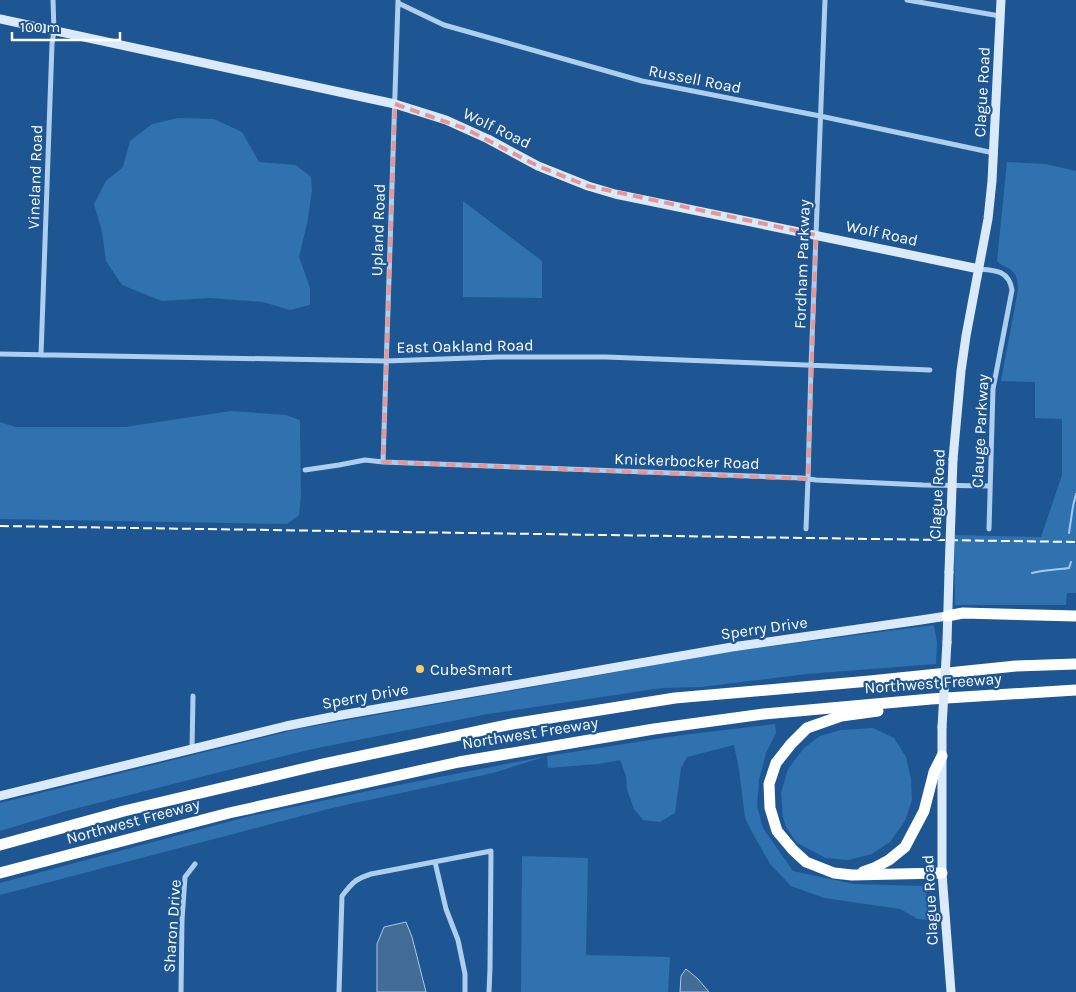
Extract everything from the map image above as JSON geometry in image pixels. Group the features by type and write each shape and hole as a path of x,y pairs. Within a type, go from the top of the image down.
{"highway":[{"path":"947,616 963,613 1076,616"},
{"name":"Northwest Freeway","path":"0,845 133,808 319,765 512,724 675,698 1016,666 1076,664"},
{"name":"Northwest Freeway","path":"0,873 229,813 459,762 654,729 764,714 923,700 1076,690"},
{"path":"923,700 887,710 841,716 807,728 776,763 769,784 770,808 777,831 793,850 806,862 834,873 852,875 942,873"},
{"path":"852,875 874,868 889,860 905,847 924,811 934,772 942,756"}],"street":[{"name":"Vineland Road","path":"41,355 54,30 53,0"},
{"name":"Fordham Parkway","path":"806,529 825,0"},
{"path":"907,0 1000,16"},
{"name":"Clague Road","path":"951,992 942,873 942,728 953,459 961,371 988,219 992,181 1001,0"},
{"name":"Russell Road","path":"398,2 444,25 642,81 994,153"},
{"name":"Upland Road","path":"383,462 398,2"},
{"name":"Wolf Road","path":"0,19 394,104 446,120 488,139 538,166 588,186 623,196 979,269"},
{"name":"Clauge Parkway","path":"979,269 1001,272 1009,280 1012,290 993,389 988,529"},
{"name":"East Oakland Road","path":"0,354 386,361 498,357 606,357 930,370"},
{"name":"Knickerbocker Road","path":"305,470 366,460 904,484 990,486"},
{"name":"Sperry Drive","path":"0,796 279,728 336,716 732,647 947,616"},
{"path":"192,750 193,696"},
{"path":"339,992 342,896 350,885 358,878 371,874 491,851 489,992"},
{"path":"435,862 446,909 458,940 465,974 465,992"},
{"name":"Sharon Drive","path":"181,992 182,920 185,877 195,864"}],"highlighted area":[{"path":"395,104 464,128 538,166 588,186 816,235 808,479 383,462"}],"shaded area":[{"path":"178,118 214,119 242,132 259,162 296,165 311,177 312,190 308,219 299,257 310,288 310,305 290,310 263,302 210,298 162,301 122,285 106,261 102,231 94,204 106,181 123,167 130,141 152,124"},
{"path":"1007,162 1046,164 1076,171 1076,593 1067,593 1066,605 955,605 954,535 1041,537 1062,475 1062,419 1035,418 1035,382 1001,381 1018,290 1015,275 997,261"},
{"path":"463,201 542,261 542,298 463,297"},
{"path":"231,411 286,415 300,420 301,496 299,515 287,524 0,519 0,422 15,427 125,427"},
{"path":"934,625 937,642 936,664 806,674 701,687 662,688 488,714 308,750 70,810 0,831 0,803 298,729 728,652"},
{"path":"775,724 776,733 766,753 759,780 757,806 763,828 793,871 854,884 926,886 929,920 918,919 900,909 824,898 791,886 770,864 745,818 734,745 687,757 681,768 675,813 660,822 643,820 634,809 627,790 626,776 620,760 598,764 548,768 547,756 675,736"},
{"path":"873,728 894,738 906,757 911,779 912,800 905,821 890,842 872,854 848,860 826,858 797,843 786,827 783,817 781,793 788,769 804,748 820,736 841,730"},
{"path":"547,756 493,773 332,808 0,895 0,883 250,816"},
{"path":"522,856 588,858 586,955 670,957 668,992 521,992"},
{"path":"406,922 412,937 426,992 377,992 377,944 384,927"},
{"path":"686,969 709,992 680,992 681,976"}],"waterway":[{"path":"1069,533 1076,494"},
{"path":"1032,573 1069,568 1071,562"}],"railway":[{"path":"0,526 1076,542"}],"place":[{"name":"CubeSmart","path":"420,669"}]}
